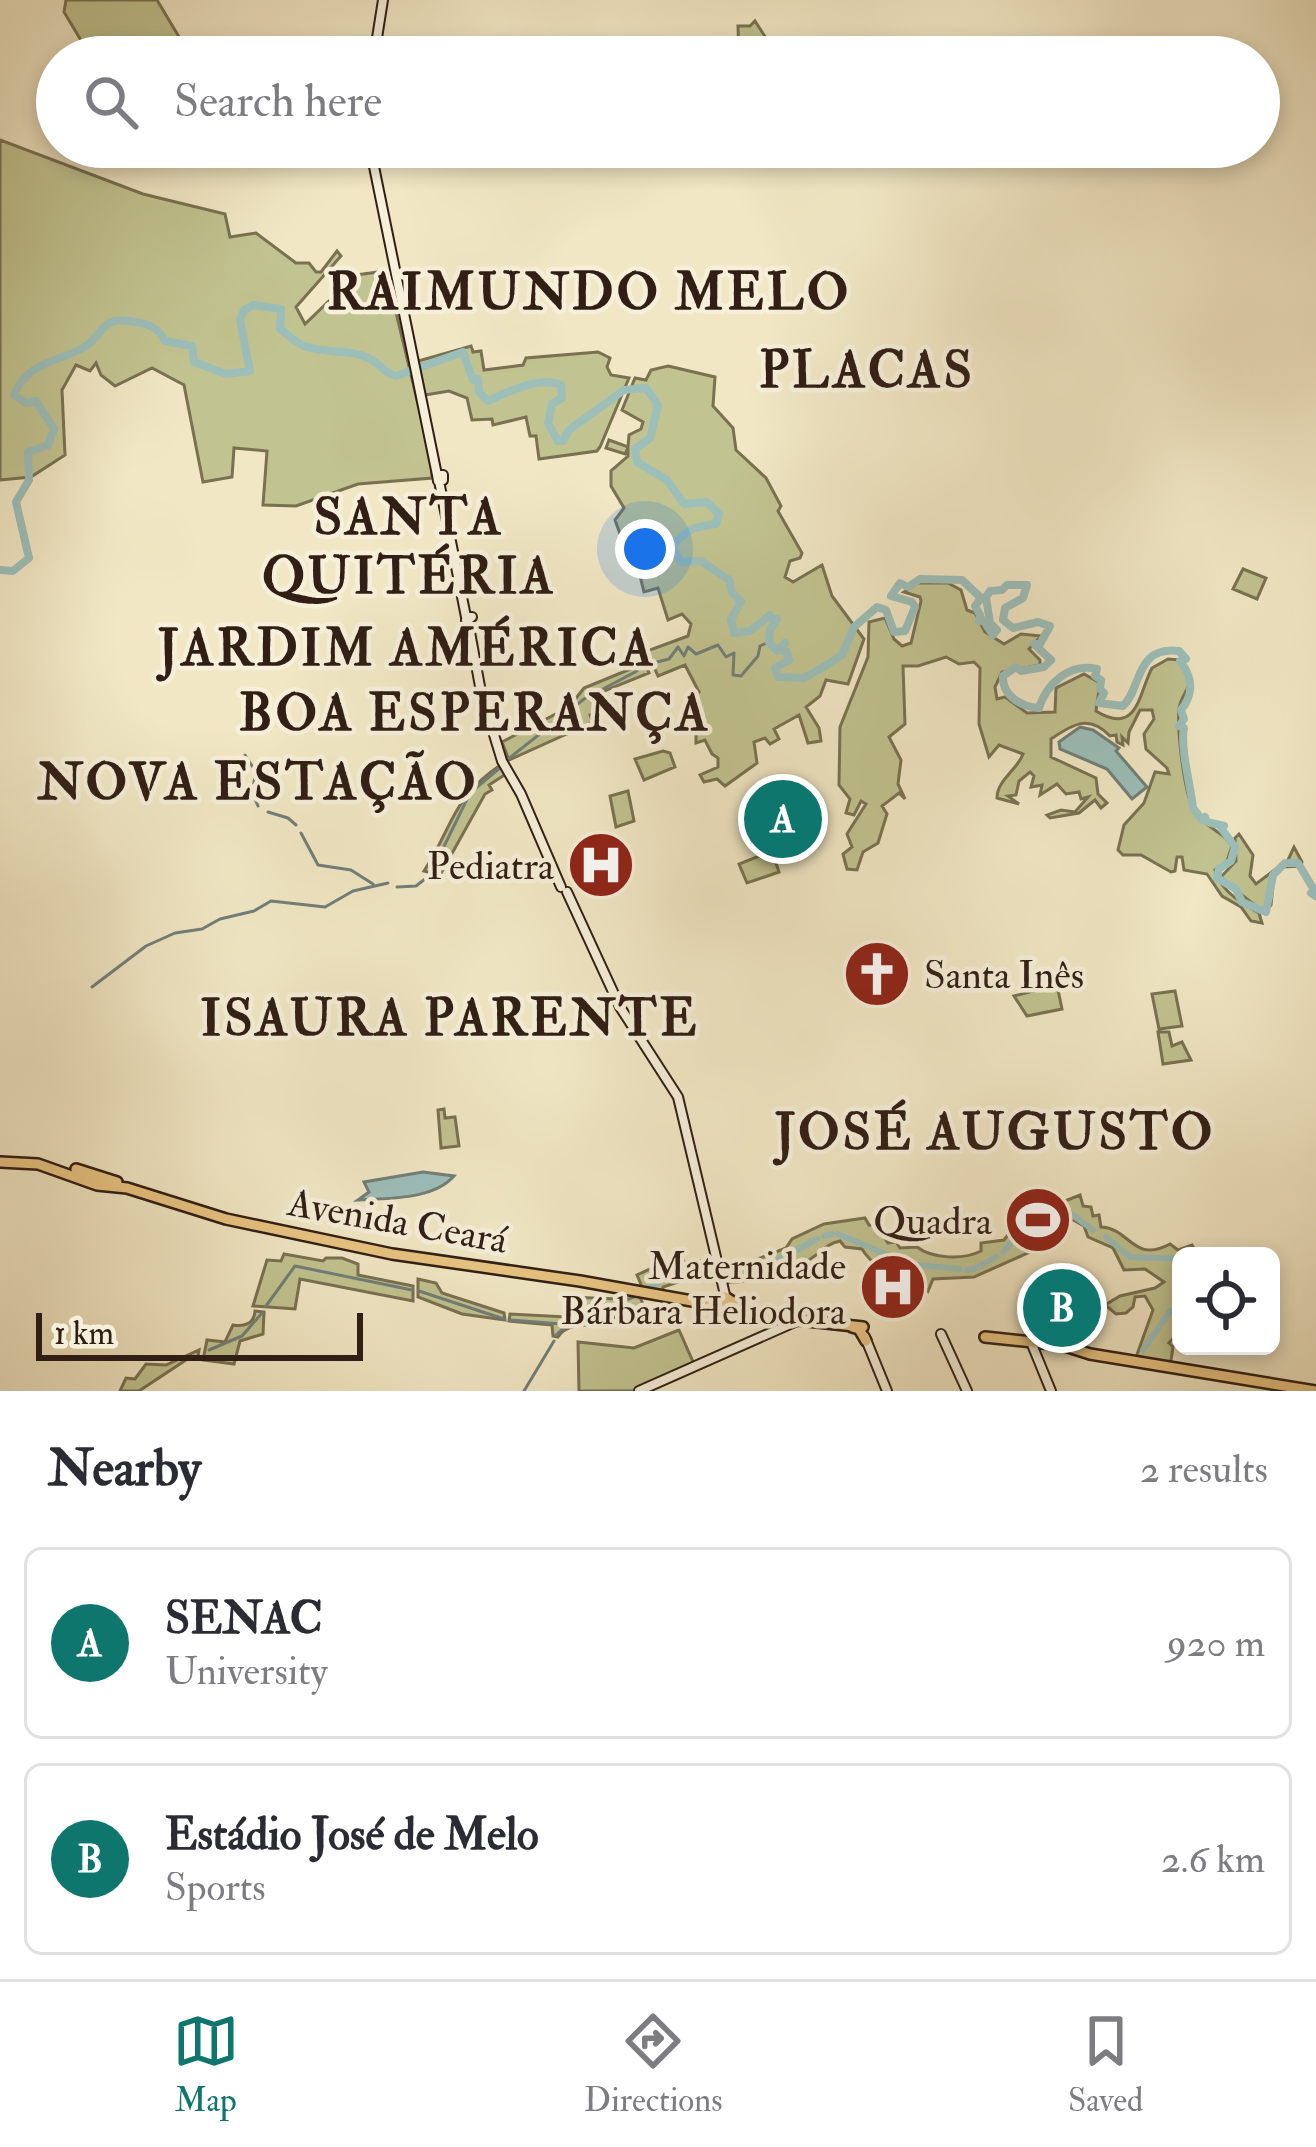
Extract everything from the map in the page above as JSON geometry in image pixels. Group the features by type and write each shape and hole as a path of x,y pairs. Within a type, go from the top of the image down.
{"main road":[{"path":"378,36 384,1"},
{"path":"376,168 481,692 505,765 616,1004 660,1069 681,1112 725,1302"},
{"name":"Avenida Ceará","path":"0,1160 21,1161 388,1251 862,1325"},
{"name":"Avenida Ceará","path":"725,1302 804,1319 862,1325"},
{"path":"639,1391 804,1319"},
{"path":"847,1325 859,1329 887,1391"},
{"path":"862,1325 866,1341"},
{"path":"985,1337 1315,1391"},
{"path":"943,1339 967,1391"},
{"path":"1030,1342 1051,1391"},
{"path":"1142,1362 1153,1372"}],"green space":[{"path":"66,0 157,0 178,36 78,36 64,12"},
{"path":"755,21 765,36 738,36 738,26"},
{"path":"0,140 36,154 36,168 74,168 143,194 225,214 230,237 256,233 296,263 309,263 316,272 337,251 341,256 296,307 305,324 356,275 386,271 432,478 358,484 296,506 263,505 267,451 234,448 232,477 203,482 184,385 152,368 115,386 101,375 96,363 90,371 76,365 62,390 65,455 31,477 0,480"},
{"path":"471,346 473,352 481,351 484,370 523,365 526,358 598,352 610,358 611,375 629,378 597,451 539,459 536,436 530,436 526,417 493,425 492,419 472,420 467,398 449,391 425,395 418,361"},
{"path":"668,366 715,377 713,406 733,428 736,450 766,478 802,553 790,561 785,577 793,582 822,565 832,596 864,639 848,684 826,680 820,696 806,707 821,741 808,743 799,715 774,729 779,739 770,744 765,738 754,742 757,763 725,786 717,779 704,782 700,775 718,767 718,758 705,740 696,743 696,717 688,714 687,699 699,692 685,665 658,676 647,651 688,636 691,624 682,614 668,620 658,588 644,592 639,572 647,569 654,542 641,545 639,538 620,534 615,520 624,508 611,486 611,471 628,456 628,448 625,454 606,448 609,440 628,447 629,435 641,429 643,422 622,410 635,378 646,380 651,370"},
{"path":"1243,569 1266,578 1257,599 1233,589"},
{"path":"918,583 948,583 961,590 967,610 975,613 985,632 1004,644 1021,634 1041,636 1029,649 1040,665 1002,672 995,687 997,699 1005,697 1027,713 1055,712 1056,688 1084,674 1100,683 1096,711 1121,719 1135,708 1152,668 1168,659 1180,660 1190,682 1179,719 1188,794 1196,814 1232,846 1227,861 1215,870 1217,877 1232,895 1259,913 1262,923 1251,921 1241,907 1222,896 1207,874 1184,870 1182,857 1177,857 1171,872 1141,855 1123,855 1118,850 1124,825 1144,803 1155,772 1169,774 1146,749 1144,734 1154,719 1152,710 1140,710 1128,743 1122,737 1123,745 1116,735 1088,723 1051,739 1051,757 1096,778 1098,794 1107,803 1101,808 1095,800 1079,813 1050,818 1047,815 1061,810 1075,812 1088,797 1081,799 1079,792 1066,794 1057,784 1040,795 1042,785 1031,787 1034,776 1030,772 1019,781 1016,795 1008,796 1019,804 997,798 1023,754 999,745 989,757 979,724 980,668 974,662 959,664 946,657 903,666 905,724 889,737 901,760 898,784 905,799 899,793 882,806 887,814 878,843 863,852 857,870 847,869 843,854 852,847 847,834 866,804 861,801 854,815 846,813 850,799 839,785 840,727 868,657 869,622 885,618 894,639 902,646 911,643 921,601 904,592"},
{"path":"645,663 649,673 594,695 600,710 590,715 593,722 509,760 502,742 569,707 584,688"},
{"path":"670,753 675,767 644,780 635,759"},
{"path":"502,764 506,774 489,785 492,790 485,794 440,875 424,871 463,801"},
{"path":"628,791 634,821 616,827 610,796"},
{"path":"1239,834 1253,855 1250,876 1256,884 1288,860 1294,847 1302,862 1274,874 1271,905 1265,913 1220,878 1236,861"},
{"path":"772,851 779,872 747,883 739,864"},
{"path":"1057,985 1062,1009 1027,1016 1014,996"},
{"path":"1175,991 1182,1026 1159,1029 1152,994"},
{"path":"1158,1032 1169,1032 1172,1046 1182,1042 1191,1060 1163,1064"},
{"path":"444,1109 445,1118 455,1117 459,1146 441,1148 438,1110"},
{"path":"1049,1191 1065,1201 1080,1195 1083,1206 1091,1207 1093,1216 1099,1215 1101,1227 1140,1248 1174,1247 1170,1367 1135,1360 1153,1310 1145,1296 1135,1297 1126,1313 1116,1314 1105,1305 1164,1282 1145,1269 1124,1270 1113,1248 1088,1237 1084,1226 1066,1216 1037,1225 1039,1236 1027,1242 1030,1252 974,1277 933,1279 928,1291 913,1279 877,1265 862,1249 845,1247 840,1241 798,1265 753,1280 681,1281 663,1291 643,1289 637,1275 680,1255 685,1263 750,1262 786,1248 792,1239 824,1224 865,1218 888,1243 896,1242 900,1248 966,1256 981,1251 981,1243 1004,1240 1029,1198"},
{"path":"284,1254 323,1261 342,1258 358,1264 358,1275 413,1286 413,1301 300,1279 295,1309 253,1306 267,1260 281,1261"},
{"path":"418,1279 436,1283 442,1293 504,1313 505,1320 462,1314 418,1297"},
{"path":"1076,1284 1080,1330 1047,1332 1043,1286"},
{"path":"620,1292 638,1293 643,1304 622,1318 604,1317 569,1328 558,1337 553,1336 552,1325 509,1321 510,1314 567,1317 570,1297 618,1299"},
{"path":"255,1311 264,1312 263,1334 240,1341 234,1364 203,1360 207,1340 225,1342 233,1325 248,1324"},
{"path":"679,1330 694,1364 638,1391 579,1391 578,1342 634,1348"},
{"path":"199,1350 198,1357 189,1358 139,1391 120,1391 126,1378 135,1379 146,1364 166,1365"}],"water":[{"path":"1080,727 1119,748 1116,751 1147,787 1132,799 1107,769 1060,749 1059,742"},
{"path":"423,1172 454,1176 422,1194 358,1200 369,1192 364,1182"}],"waterway":[{"path":"0,570 13,571 29,558 16,502 29,480 28,452 48,445 54,429 36,401 26,403 14,395 19,384 42,365 89,344 114,321 149,325 165,341 192,346 194,362 226,374 250,371 240,320 253,305 281,309 280,329 300,344 364,356 396,376 463,352 473,380 478,379 479,392 488,401 533,384 561,385 562,398 552,404 548,423 558,441 624,390 646,388 658,405 650,438 635,449 637,462 667,480 684,504 707,502 719,514 716,524 691,529 672,547 681,562 701,561 729,580 741,602 731,619 734,633 750,631 770,615 777,619 769,642 777,651 785,643 781,650 789,660 775,668 778,677 804,678 842,655 854,627 877,607 886,610 894,632 905,631 915,607 891,596 900,583 908,587 920,579 962,580 981,598 975,606 979,621 993,635 997,630 990,623 986,597 990,591 1027,585 1023,598 1005,608 1003,620 1013,628 1038,622 1050,626 1040,644 1034,644 1051,660 1044,667 1021,671 1016,667 1003,676 1010,695 1039,708 1060,677 1087,668 1097,669 1095,676 1101,680 1104,693 1099,703 1123,706 1154,655 1179,651 1186,659 1180,661 1190,681 1179,726 1184,728 1193,808 1202,820 1205,817 1207,822 1224,826 1235,847 1217,878 1236,889 1242,902 1266,912 1273,875 1285,863 1298,863 1316,896"},
{"path":"653,663 669,659 678,647 684,656 688,647 696,654 718,645 726,657 734,653 733,675 741,676 758,656 760,646 769,642"},
{"path":"507,760 584,699 637,671"},
{"path":"245,755 256,772 252,792 258,806"},
{"path":"431,873 470,793 501,767"},
{"path":"268,812 296,825"},
{"path":"301,833 318,865 351,870 373,884"},
{"path":"397,887 416,886 425,879"},
{"path":"92,987 146,946 175,933 202,929 271,901 325,907 353,891 388,883"},
{"path":"1003,1252 1030,1216 1056,1203 1093,1230"},
{"path":"824,1236 832,1234"},
{"path":"838,1234 902,1261"},
{"path":"1106,1237 1130,1257 1172,1259"},
{"path":"651,1286 671,1276 717,1268 761,1269 817,1239"},
{"path":"980,1266 996,1257"},
{"path":"917,1265 960,1269"},
{"path":"266,1306 295,1266 412,1290"},
{"path":"967,1270 976,1268"},
{"path":"419,1291 504,1319"},
{"path":"556,1335 569,1323 636,1296"},
{"path":"1143,1350 1172,1311"},
{"path":"209,1350 242,1336 262,1313"},
{"path":"510,1320 562,1324"},
{"path":"524,1391 554,1341"}],"place":[{"name":"SENAC","path":"783,819"},
{"name":"Pediatra","path":"601,865"},
{"name":"Santa Inês","path":"877,974"},
{"name":"Quadra","path":"1038,1220"},
{"name":"Maternidade Bárbara Heliodora","path":"893,1287"},
{"name":"Estádio José de Melo","path":"1062,1308"}],"district":[{"name":"RAIMUNDO MELO","path":"589,291"},
{"name":"PLACAS","path":"867,369"},
{"name":"SANTA QUITÉRIA","path":"409,545"},
{"name":"JARDIM AMÉRICA","path":"407,647"},
{"name":"BOA ESPERANÇA","path":"475,712"},
{"name":"NOVA ESTAÇÃO","path":"258,781"},
{"name":"ISAURA PARENTE","path":"450,1017"},
{"name":"JOSÉ AUGUSTO","path":"995,1131"}]}
